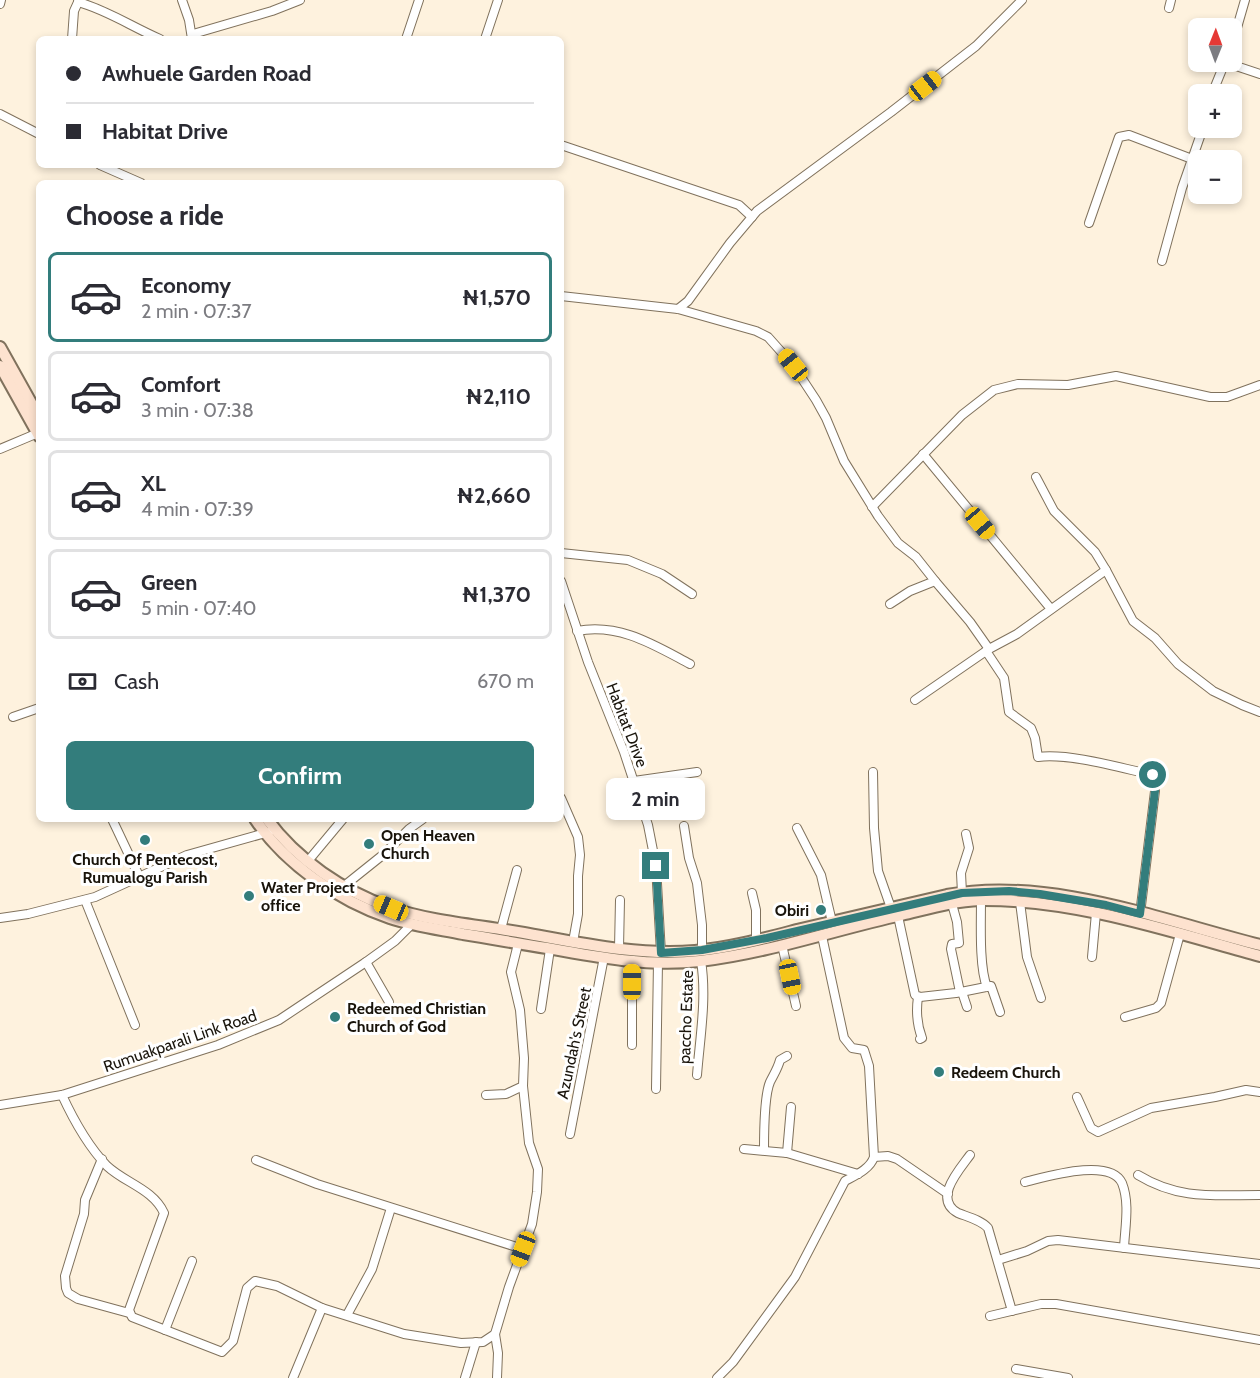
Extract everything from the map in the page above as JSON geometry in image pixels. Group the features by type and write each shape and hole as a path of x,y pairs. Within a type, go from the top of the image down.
{"main road":[{"path":"0,347 36,412"},
{"path":"1,368 36,431"},
{"path":"259,822 333,880 391,908 424,916 619,948 659,958"},
{"path":"268,822 270,831 289,857 328,887 371,910 412,924 604,957 632,960 702,956 782,945 822,936 962,893 1068,907 1260,956"},
{"path":"702,956 756,940 832,922 981,900 1013,898 1069,898 1260,945"}],"street":[{"path":"182,0 192,36 272,11 298,0"},
{"path":"407,36 419,0"},
{"path":"486,36 498,0"},
{"path":"678,309 688,302 730,243 757,211 976,46 1022,0"},
{"path":"1240,18 1245,0"},
{"path":"72,36 74,11 78,1 99,8 133,28 153,36"},
{"path":"1242,68 1260,74"},
{"path":"0,114 36,132"},
{"path":"1089,223 1119,136 1129,135 1188,157"},
{"path":"564,146 739,204 752,217"},
{"path":"107,168 134,180"},
{"path":"1162,261 1188,173"},
{"path":"564,296 678,309 756,331 768,337 777,346 793,365 816,400 844,462 872,507 898,543 916,557 970,622 988,650 1004,678 1009,712 1031,728 1038,757 1079,760 1153,775 1155,791 1140,914"},
{"path":"872,507 962,414 994,390 1018,384 1068,385 1116,376 1210,397 1227,397 1260,384"},
{"path":"0,449 36,436"},
{"path":"923,454 1051,609"},
{"path":"1036,477 1054,511 1095,552 1133,621 1155,638 1178,664 1213,691 1260,712"},
{"path":"564,554 628,560 662,574 692,594"},
{"path":"915,700 1017,633 1106,570"},
{"path":"890,604 910,591 935,581"},
{"name":"Habitat Drive","path":"564,590 577,631 634,781 648,825 656,866 659,958 656,1089"},
{"path":"577,631 599,628 621,631 650,642 690,664"},
{"path":"13,717 36,709"},
{"path":"634,781 697,772"},
{"path":"873,772 874,828 878,871 895,912 911,984 918,997 919,1010 916,1019 922,1038 920,1039"},
{"path":"564,805 578,837 580,855 578,914 573,942"},
{"path":"113,822 139,876"},
{"path":"308,861 340,822"},
{"path":"344,886 419,822"},
{"name":"paccho Estate","path":"684,826 700,903 704,976 697,1075"},
{"path":"797,828 821,875 832,922"},
{"path":"0,918 28,914 85,900 187,855 270,831"},
{"path":"962,893 961,873 969,848 966,834"},
{"path":"501,929 517,870"},
{"path":"752,893 756,910 756,940"},
{"path":"1013,898 1031,973 1041,999"},
{"path":"85,900 135,1025"},
{"path":"619,948 620,900"},
{"path":"981,900 984,978 987,987"},
{"path":"952,904 960,939 959,943 952,944 951,949 967,1007"},
{"path":"1092,957 1096,913"},
{"name":"Rumuakparali Link Road","path":"0,1105 62,1095 218,1045 279,1020 366,962 395,941 412,924"},
{"path":"1125,1017 1156,1008 1161,1003 1180,934"},
{"path":"717,1378 733,1362 795,1277 845,1181 872,1163 874,1157 869,1066 864,1050 852,1048 844,1038 822,936"},
{"path":"497,1378 498,1353 495,1334 532,1224 537,1192 538,1169 529,1143 523,1086 524,1058 520,1010 511,972 518,944"},
{"path":"782,945 796,1006"},
{"path":"541,1009 550,949"},
{"name":"Azundah's Street","path":"570,1134 604,957"},
{"path":"632,960 632,1045"},
{"path":"366,962 389,1002"},
{"path":"918,997 991,986 1000,1012"},
{"path":"764,1150 764,1124 769,1087 780,1059 787,1056"},
{"path":"486,1095 506,1094 523,1086"},
{"path":"1077,1097 1090,1128 1098,1132 1151,1108 1246,1090 1260,1092"},
{"path":"62,1095 80,1133 108,1167 159,1201 164,1213 129,1313"},
{"path":"787,1153 791,1107"},
{"path":"744,1149 787,1153 858,1174"},
{"path":"970,1155 948,1186 948,1194 953,1209 988,1228 1012,1311"},
{"path":"874,1157 893,1157 948,1194"},
{"path":"102,1159 85,1200 84,1214 65,1276 68,1293 78,1299 129,1313 132,1317 222,1352 233,1341 247,1288 255,1281 277,1286 322,1308 404,1334 461,1343 483,1341 495,1334"},
{"path":"256,1160 317,1184 523,1249"},
{"path":"1025,1182 1066,1172 1108,1171 1115,1174 1122,1182 1127,1204 1124,1248"},
{"path":"1138,1175 1154,1185 1178,1193 1260,1195"},
{"path":"346,1316 372,1269 391,1208"},
{"path":"998,1260 1027,1251 1048,1241 1058,1240 1260,1264"},
{"path":"165,1330 192,1261"},
{"path":"990,1316 1041,1304 1056,1304 1260,1340"},
{"path":"293,1378 322,1308"},
{"path":"465,1378 476,1342"},
{"path":"1016,1370 1068,1378"}],"place":[{"name":"Church Of Pentecost, Rumualogu Parish","path":"145,840"},
{"name":"Open Heaven Church","path":"369,844"},
{"name":"Water Project office","path":"249,896"},
{"name":"Obiri","path":"821,910"},
{"name":"Redeemed Christian Church of God","path":"335,1017"},
{"name":"Redeem Church","path":"939,1072"}],"route":[{"path":"656,866 661,953 702,950 767,938 879,910 978,891 1009,891 1069,898 1140,914 1155,791 1153,775"}]}
